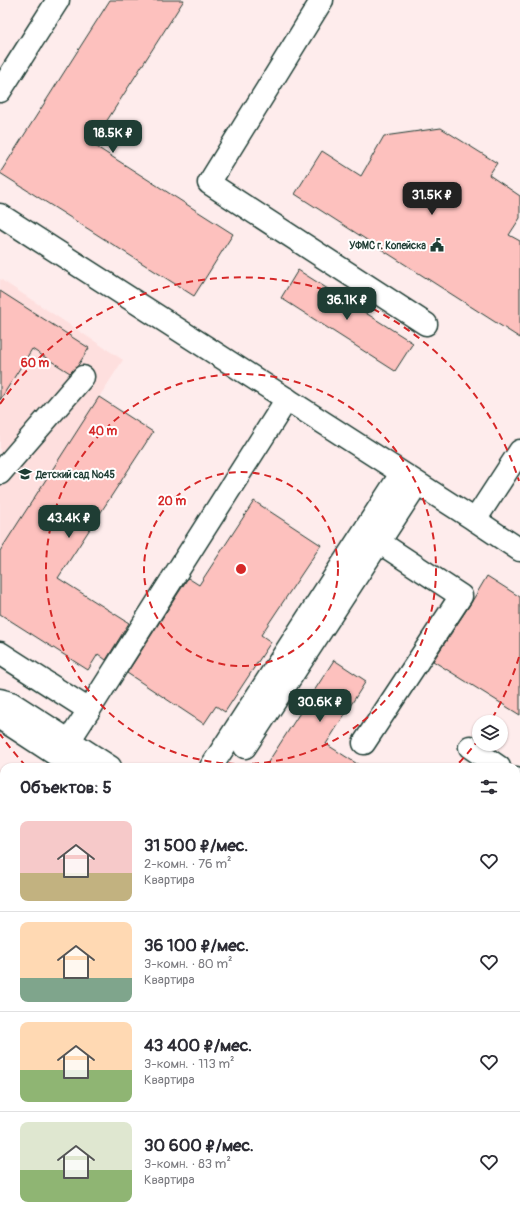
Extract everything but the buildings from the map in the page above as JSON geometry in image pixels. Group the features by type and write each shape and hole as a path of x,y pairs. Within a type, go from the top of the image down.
{"street":[{"path":"0,91 58,0"},
{"path":"322,0 209,183 426,324"},
{"path":"0,215 520,550"},
{"path":"0,473 84,377"},
{"path":"69,741 287,399"},
{"path":"475,520 520,451"},
{"path":"245,747 379,542 409,479"},
{"path":"214,763 409,479"},
{"path":"364,743 461,596 379,542"},
{"path":"0,653 89,710"},
{"path":"0,700 11,704 104,763"},
{"path":"0,718 69,763"},
{"path":"470,747 493,763"}],"shaded area":[{"name":"Детский сад №45","path":"0,279 123,360 0,551"}],"place":[{"name":"УФМС г. Копейска","path":"437,245"},
{"name":"Детский сад №45","path":"25,474"}]}
